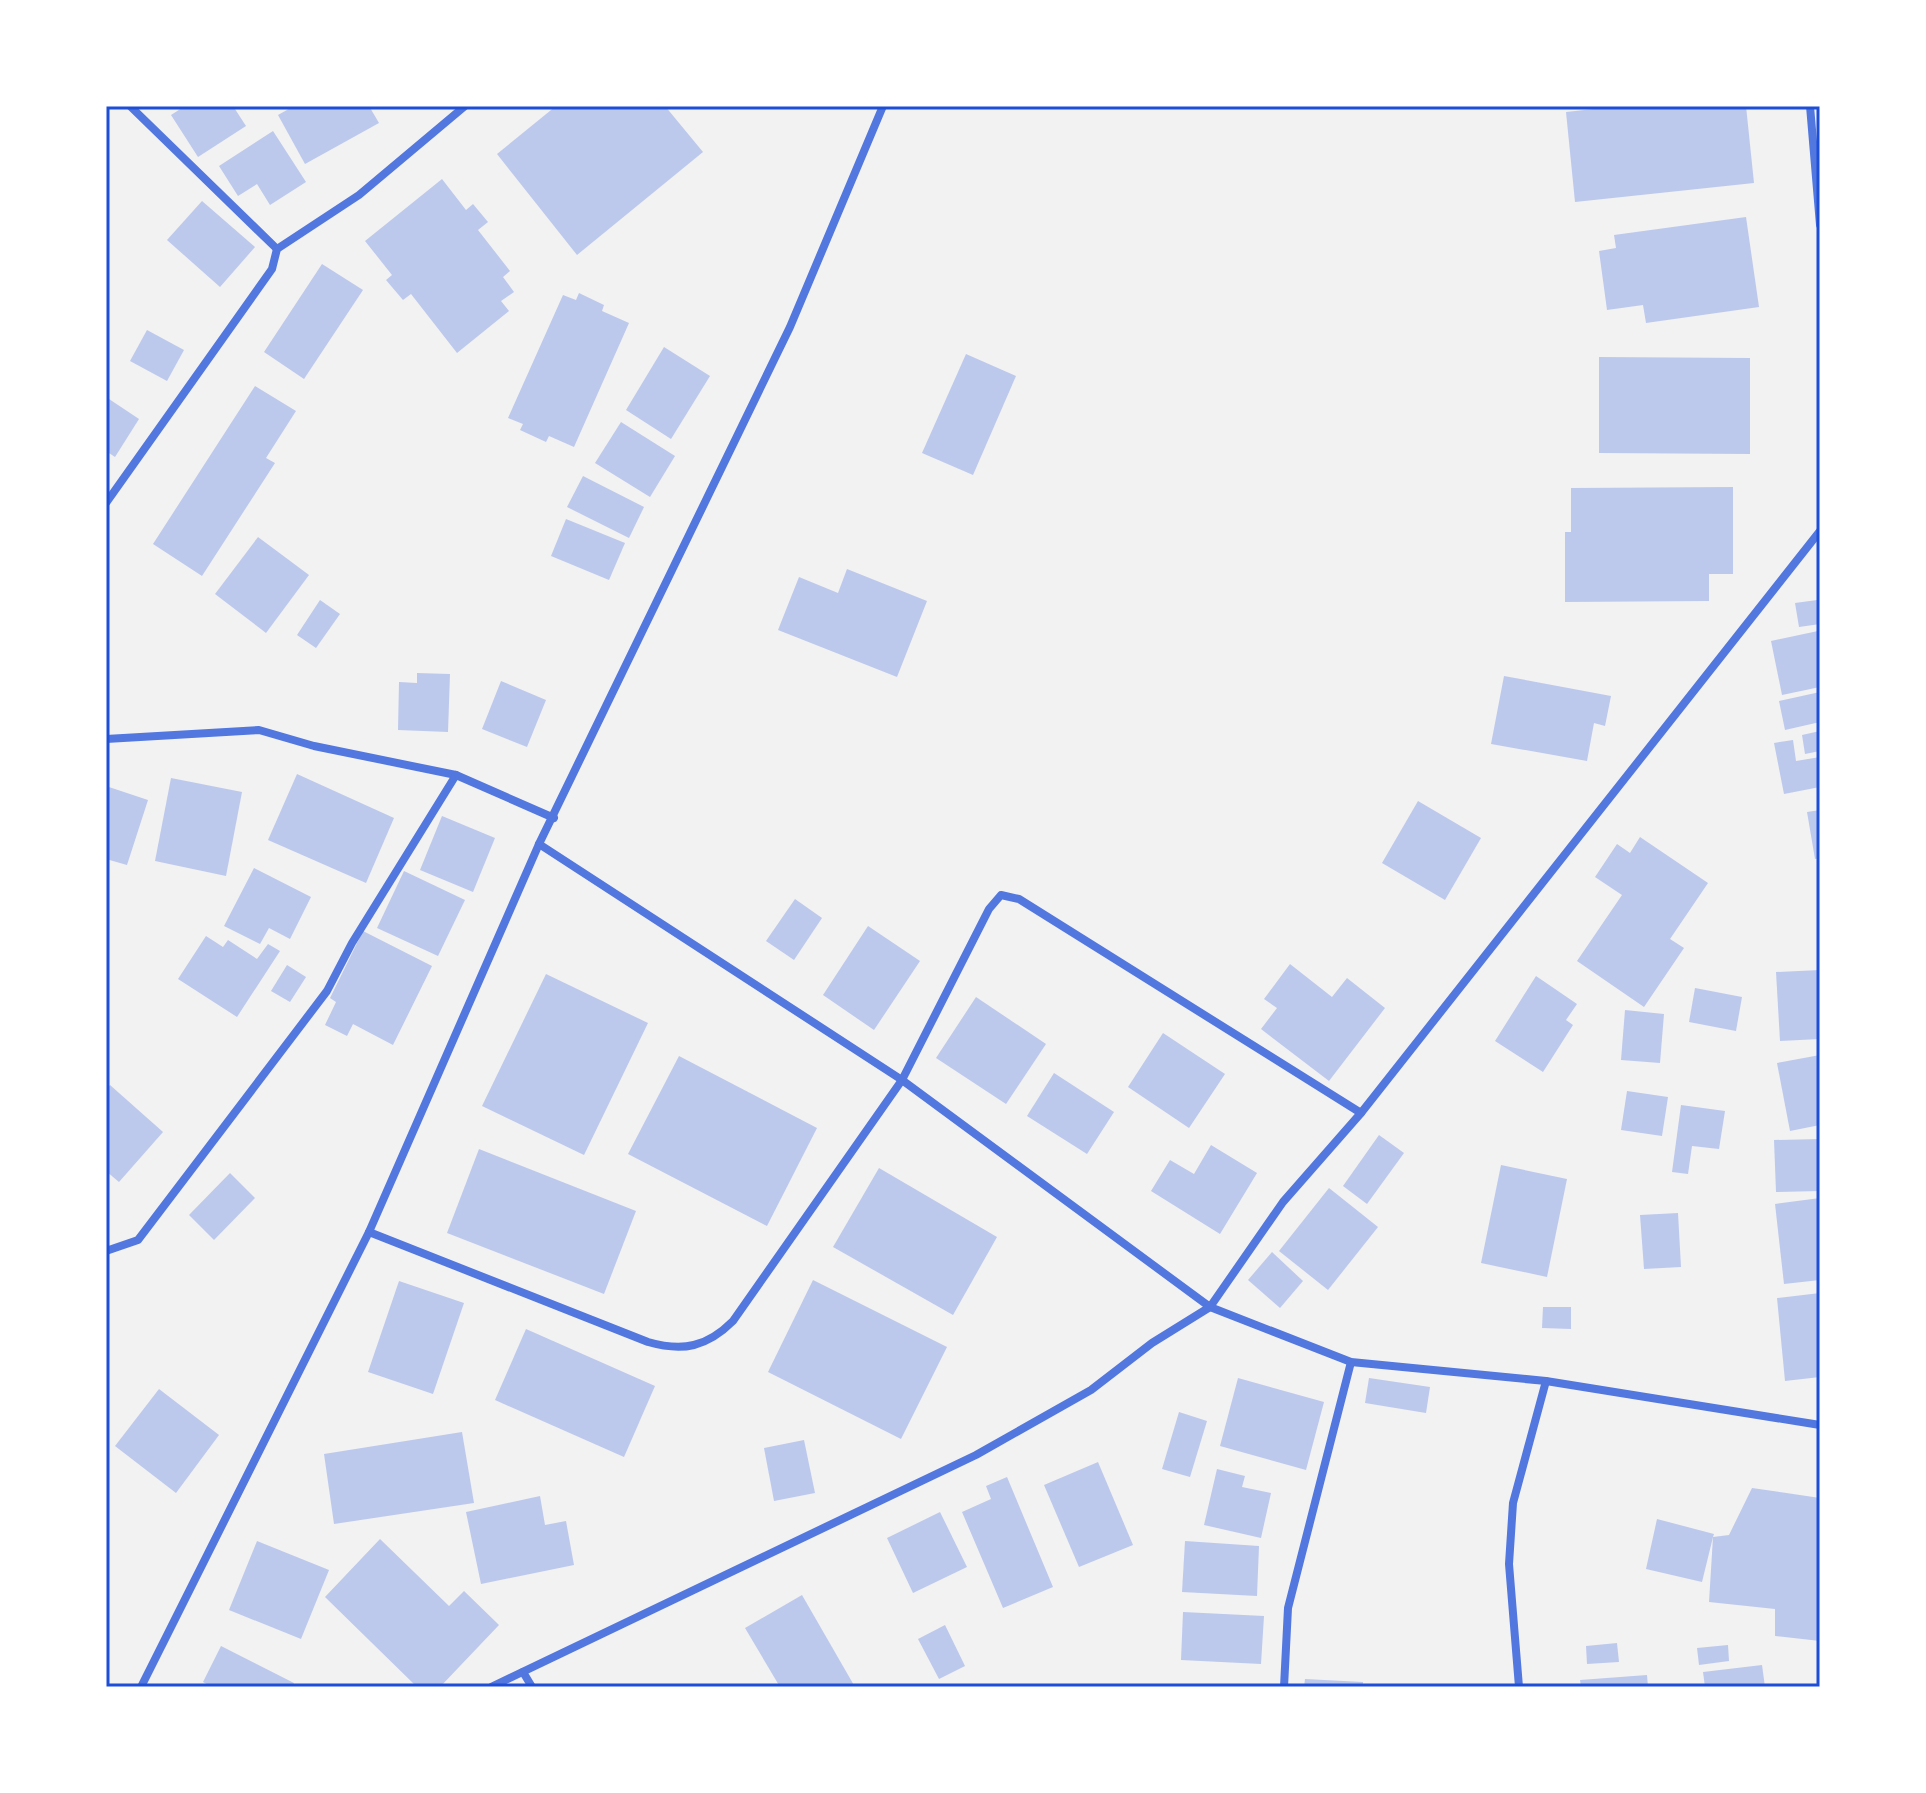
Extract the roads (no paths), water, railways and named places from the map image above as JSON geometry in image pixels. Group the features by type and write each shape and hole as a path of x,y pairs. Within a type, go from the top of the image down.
{"street":[{"path":"130,106 277,249"},
{"path":"106,503 272,269 277,249 359,195 465,106"},
{"path":"141,1687 369,1232 539,844 790,327 883,106"},
{"path":"1810,106 1820,225"},
{"path":"491,1687 976,1455 1091,1390 1152,1343 1210,1307 1283,1202 1361,1113 1820,531"},
{"path":"106,739 259,730 314,746 456,775 554,818"},
{"path":"106,1251 138,1240 318,1004 456,775"},
{"path":"539,844 902,1080 1210,1307 1351,1362 1546,1381 1820,1425"},
{"path":"369,1232 648,1342 672,1349 694,1347 717,1337 733,1321 902,1080 989,909 1001,895 1019,899 1361,1113"},
{"path":"1284,1687 1288,1608 1351,1362"},
{"path":"1519,1687 1509,1564 1513,1503 1546,1381"},
{"path":"523,1672 532,1687"}]}
